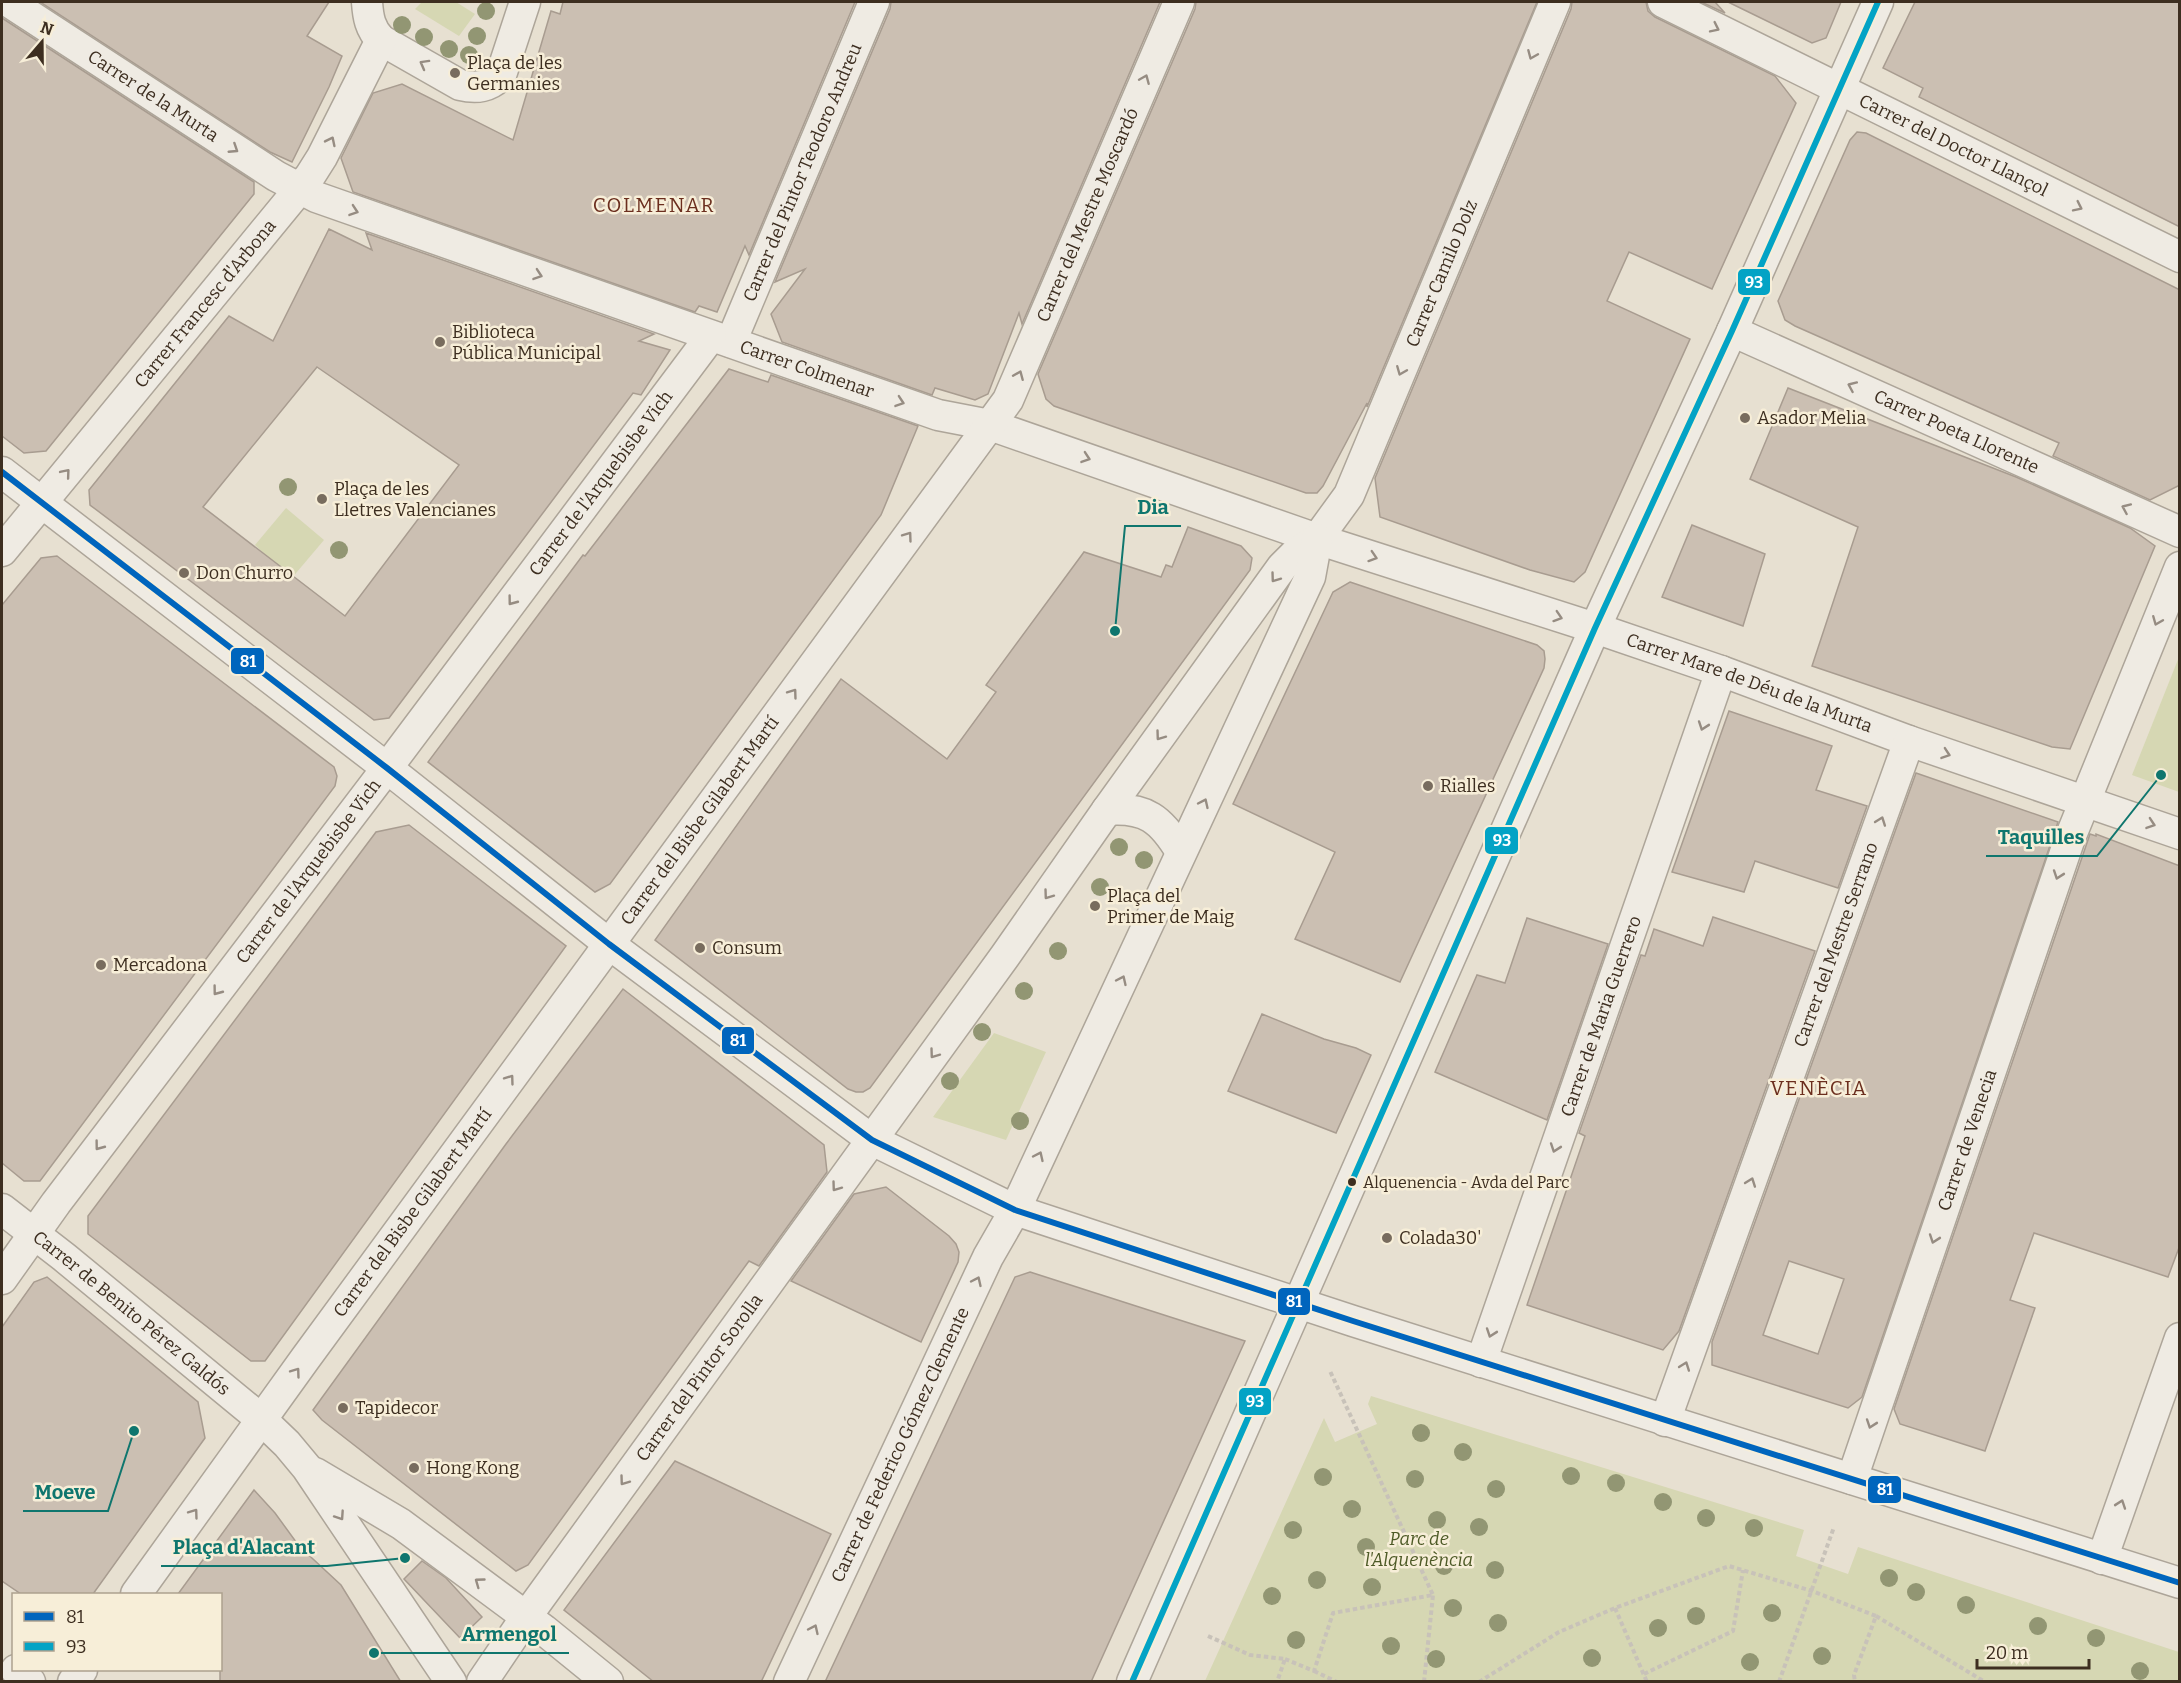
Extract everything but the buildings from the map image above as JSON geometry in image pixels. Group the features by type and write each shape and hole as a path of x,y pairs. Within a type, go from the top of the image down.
{"street":[{"name":"Carrer de la Murta","path":"9,2 299,190"},
{"path":"367,2 374,33 381,40 460,85 472,88 494,82 501,75 525,2"},
{"name":"Carrer del Pintor Teodoro Andreu","path":"721,339 874,2"},
{"name":"Carrer del Mestre Moscardó","path":"990,425 1008,400 1179,2"},
{"name":"Carrer Camilo Dolz","path":"1317,539 1349,495 1555,2"},
{"name":"Carrer del Doctor Llançol","path":"1663,2 2180,257"},
{"path":"1132,1682 1595,628 1732,331 1878,2"},
{"name":"Carrer Francesc d'Arbona","path":"2,551 299,190 322,157 381,40"},
{"name":"Carrer Colmenar","path":"299,190 938,415 990,425 1317,539"},
{"name":"Carrer Poeta Llorente","path":"1732,331 2180,532"},
{"name":"Carrer de l'Arquebisbe Vich","path":"2,1279 387,768 721,339"},
{"name":"Carrer del Bisbe Gilabert Martí","path":"137,1593 990,425"},
{"path":"2,472 387,768 609,944 872,1140 1015,1210 1481,1362 2180,1583"},
{"path":"872,1140 1282,567 1296,553 1317,539"},
{"path":"1015,1210 1310,577 1317,539"},
{"name":"Carrer Mare de Déu de la Murta","path":"1317,539 1721,671 1909,741 2180,834"},
{"name":"Carrer de Venecia","path":"1852,1479 2070,838 2180,567"},
{"name":"Carrer de Maria Guerrero","path":"1481,1362 1721,671"},
{"name":"Carrer del Mestre Serrano","path":"1665,1420 1909,741"},
{"path":"1107,810 1127,809 1143,813 1158,821 1169,832 1181,852"},
{"name":"Carrer del Pintor Sorolla","path":"482,1682 526,1617 842,1178 872,1140"},
{"name":"Carrer de Benito Pérez Galdós","path":"2,1209 262,1420 287,1444 307,1468"},
{"name":"Carrer de Federico Gómez Clemente","path":"789,1682 988,1257 1015,1210"},
{"path":"2102,1559 2179,1342"},
{"path":"307,1468 401,1524 526,1617 608,1682"},
{"path":"307,1468 450,1682"},
{"path":"368,1557 378,1534 401,1524"},
{"path":"17,1671 30,1682"}],"path":[{"path":"1330,1371 1433,1595 1424,1682"},
{"path":"1779,1682 1834,1527"},
{"path":"1479,1682 1559,1632 1615,1608 1729,1566 1812,1591 1876,1616 1984,1682"},
{"path":"1644,1674 1733,1631 1743,1570"},
{"path":"1314,1671 1333,1612 1433,1595"},
{"path":"1615,1608 1647,1682"},
{"path":"1856,1682 1854,1675 1876,1616"},
{"path":"1208,1636 1250,1655 1285,1659 1337,1682"},
{"path":"1277,1682 1285,1659"}],"green space":[{"path":"422,2 456,2 475,14 459,36 415,9"},
{"path":"286,508 324,540 291,579 255,545"},
{"path":"2179,657 2180,792 2132,775"},
{"path":"994,1033 1046,1052 1006,1140 933,1117"},
{"name":"Parc de l'Alquenència","path":"1371,1396 1804,1530 1796,1556 1848,1574 1858,1547 2179,1652 2179,1681 1205,1681 1324,1418 1335,1442 1377,1424 1368,1404"}],"transit line":[{"name":"93","path":"1132,1682 1595,628 1732,331 1878,2"},
{"name":"81","path":"2,472 387,768 609,944 872,1140 1015,1210 1353,1321 2180,1583"}],"place":[{"name":"Plaça de les Germanies","path":"455,73"},
{"name":"Biblioteca Pública Municipal","path":"440,342"},
{"name":"Asador Melia","path":"1745,418"},
{"name":"Plaça de les Lletres Valencianes","path":"322,499"},
{"name":"Don Churro","path":"184,573"},
{"name":"Dia","path":"1115,631"},
{"name":"Taquilles","path":"2161,775"},
{"name":"Rialles","path":"1428,786"},
{"name":"Plaça del Primer de Maig","path":"1095,906"},
{"name":"Consum","path":"700,948"},
{"name":"Mercadona","path":"101,965"},
{"name":"Alquenencia - Avda del Parc","path":"1352,1182"},
{"name":"Colada30'","path":"1387,1238"},
{"name":"Tapidecor","path":"343,1408"},
{"name":"Moeve","path":"134,1431"},
{"name":"Hong Kong","path":"414,1468"},
{"name":"Plaça d'Alacant","path":"405,1558"},
{"name":"Armengol","path":"374,1653"}],"district":[{"name":"COLMENAR","path":"654,205"},
{"name":"VENÈCIA","path":"1819,1088"}]}
